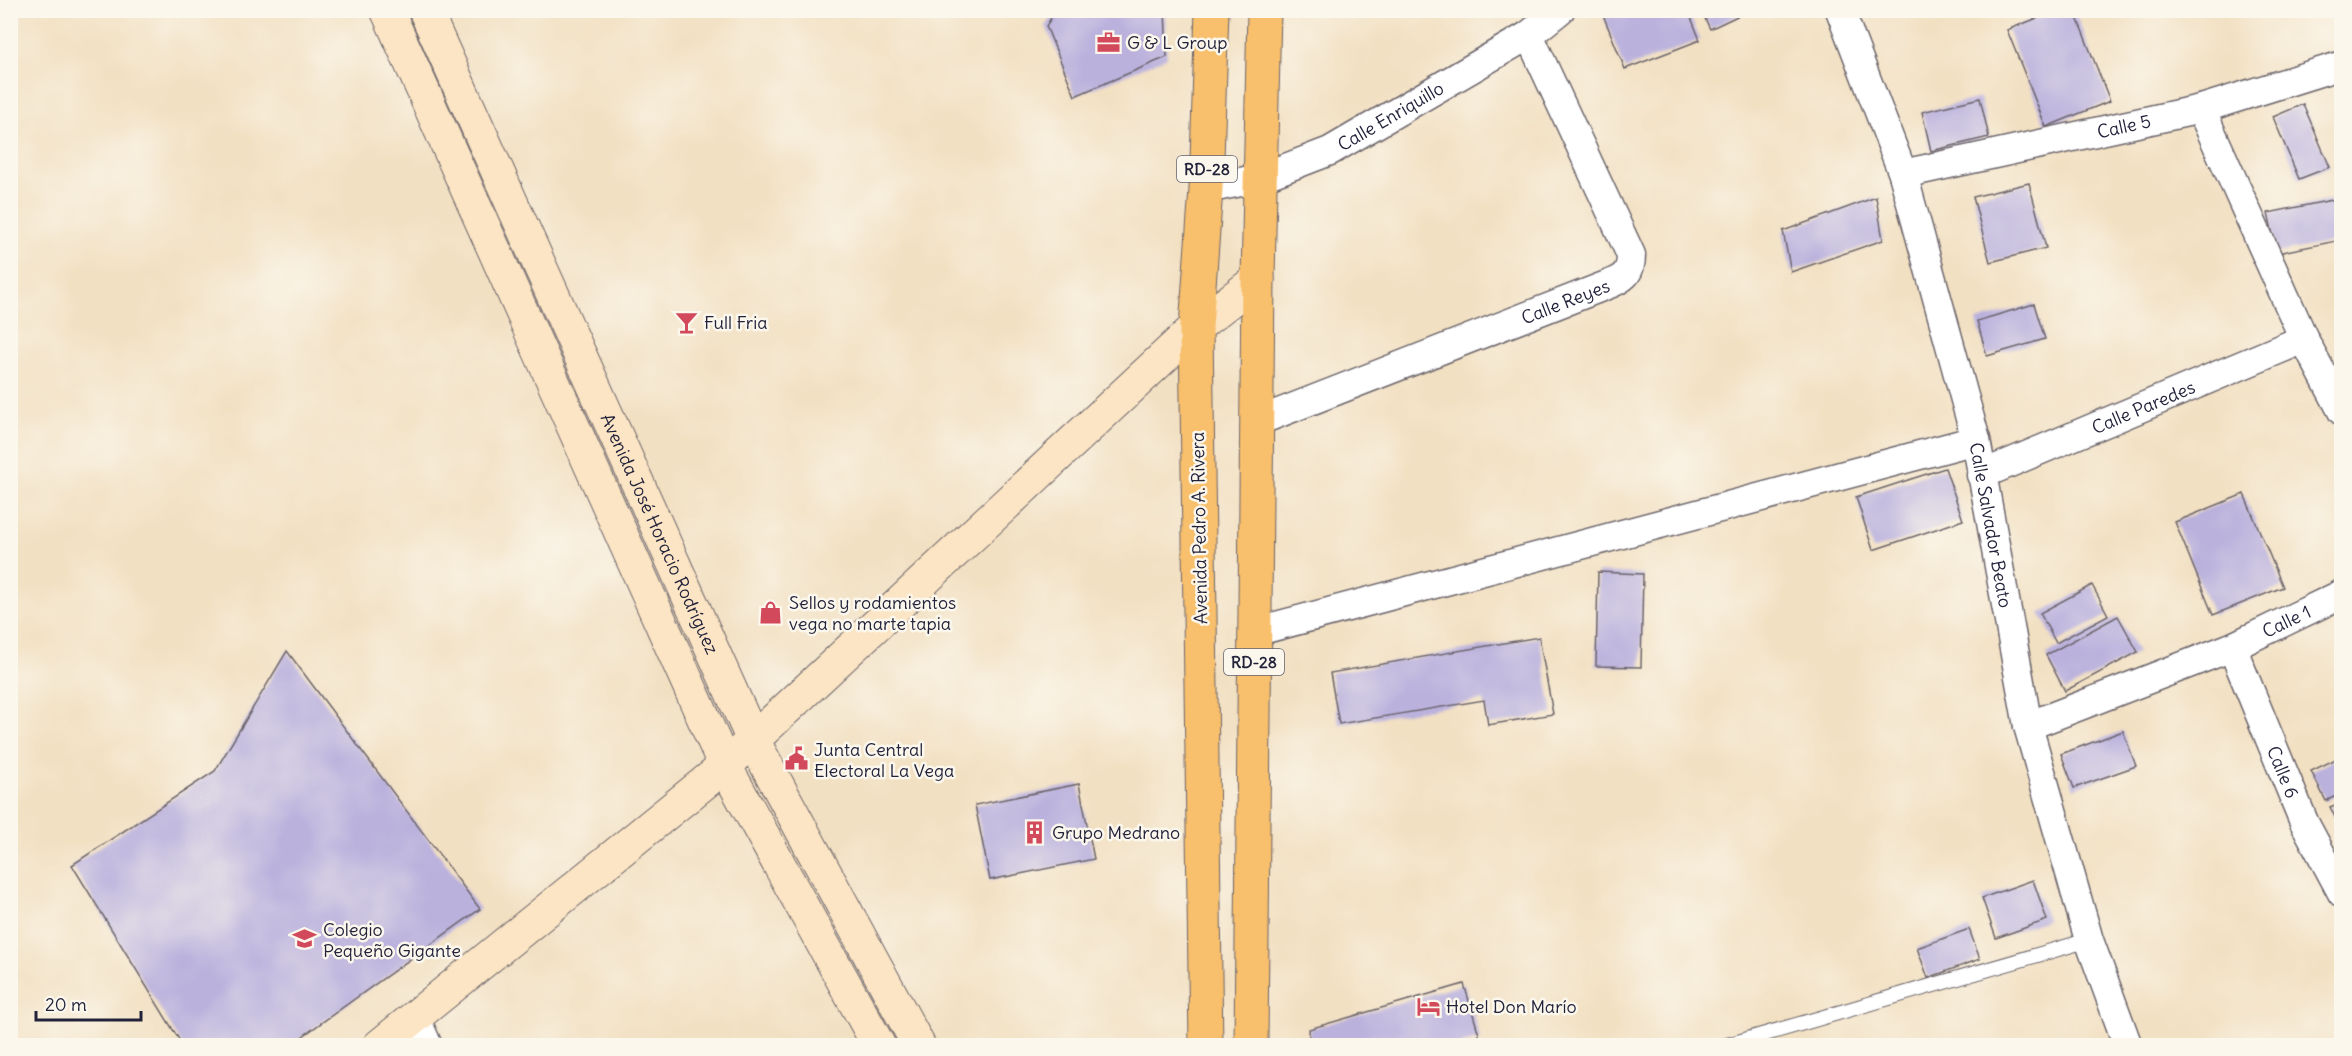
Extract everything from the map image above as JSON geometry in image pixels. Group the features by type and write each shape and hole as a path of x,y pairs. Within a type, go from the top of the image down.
{"main road":[{"name":"Avenida Pedro A. Rivera","path":"1206,1046 1196,327 1206,189 1212,10"},
{"name":"RD-28","path":"1251,1046 1256,422 1264,10"}],"street":[{"name":"Avenida José Horacio Rodríguez","path":"387,10 725,766 879,1046"},
{"name":"Avenida José Horacio Rodríguez","path":"425,10 753,740 919,1046"},
{"name":"Calle Enriquillo","path":"1206,189 1260,178 1330,151 1529,35 1560,10"},
{"name":"Calle Salvador Beato","path":"1840,10 1904,174 1976,440 2028,726 2089,940 2128,1046"},
{"name":"Calle Reyes","path":"1256,422 1612,283 1624,278 1631,269 1631,255 1529,35"},
{"name":"Calle 5","path":"1904,174 2200,110 2342,64"},
{"path":"2200,110 2304,339 2342,411"},
{"path":"379,1046 422,1031 725,766 1196,327 1258,279"},
{"name":"Calle Paredes","path":"1981,475 2304,339"},
{"path":"1254,632 1976,440"},
{"name":"Calle 1","path":"2028,726 2232,647 2342,594"},
{"name":"Calle 6","path":"2232,647 2304,822 2342,893"}],"lane":[{"path":"1724,1046 2089,940"}],"building":[{"name":"G & L Group","path":"1056,10 1165,10 1167,57 1075,96 1046,26"},
{"path":"1601,10 1688,10 1700,40 1625,69"},
{"path":"1701,10 1750,10 1710,29"},
{"path":"2058,10 2074,10 2110,101 2046,127 2007,30"},
{"path":"1980,98 1989,137 1931,151 1922,112"},
{"path":"2303,104 2330,167 2299,179 2273,117"},
{"path":"2029,183 2046,248 1990,262 1973,197"},
{"path":"1876,197 1883,240 1791,272 1783,231"},
{"path":"2342,198 2342,240 2277,253 2268,213"},
{"path":"2034,304 2045,339 1987,356 1977,321"},
{"path":"1945,468 1963,520 1873,550 1856,497"},
{"path":"2244,494 2283,587 2213,615 2175,522"},
{"path":"1598,572 1643,574 1641,667 1596,666"},
{"path":"2092,585 2108,615 2056,643 2040,613"},
{"path":"2118,616 2138,652 2065,691 2046,655"},
{"path":"1539,637 1553,714 1488,725 1484,700 1339,724 1330,673"},
{"name":"Colegio Pequeño Gigante","path":"287,651 480,909 289,1046 183,1046 72,865 215,771"},
{"path":"2123,731 2136,766 2074,788 2061,754"},
{"path":"2342,756 2342,793 2326,801 2311,771"},
{"name":"Grupo Medrano","path":"1079,784 1094,859 990,880 975,805"},
{"path":"2342,802 2342,831 2330,807"},
{"path":"2033,880 2047,920 1996,938 1982,898"},
{"path":"1969,929 1980,959 1928,978 1917,948"},
{"name":"Hotel Don Marío","path":"1464,984 1480,1038 1455,1046 1310,1046 1309,1029"}],"place":[{"name":"G & L Group","path":"1109,42"},
{"name":"Full Fria","path":"686,322"},
{"name":"Sellos y rodamientos vega no marte tapia","path":"771,612"},
{"name":"Junta Central Electoral La Vega","path":"796,759"},
{"name":"Grupo Medrano","path":"1034,832"},
{"name":"Colegio Pequeño Gigante","path":"305,939"},
{"name":"Hotel Don Marío","path":"1428,1006"}]}
